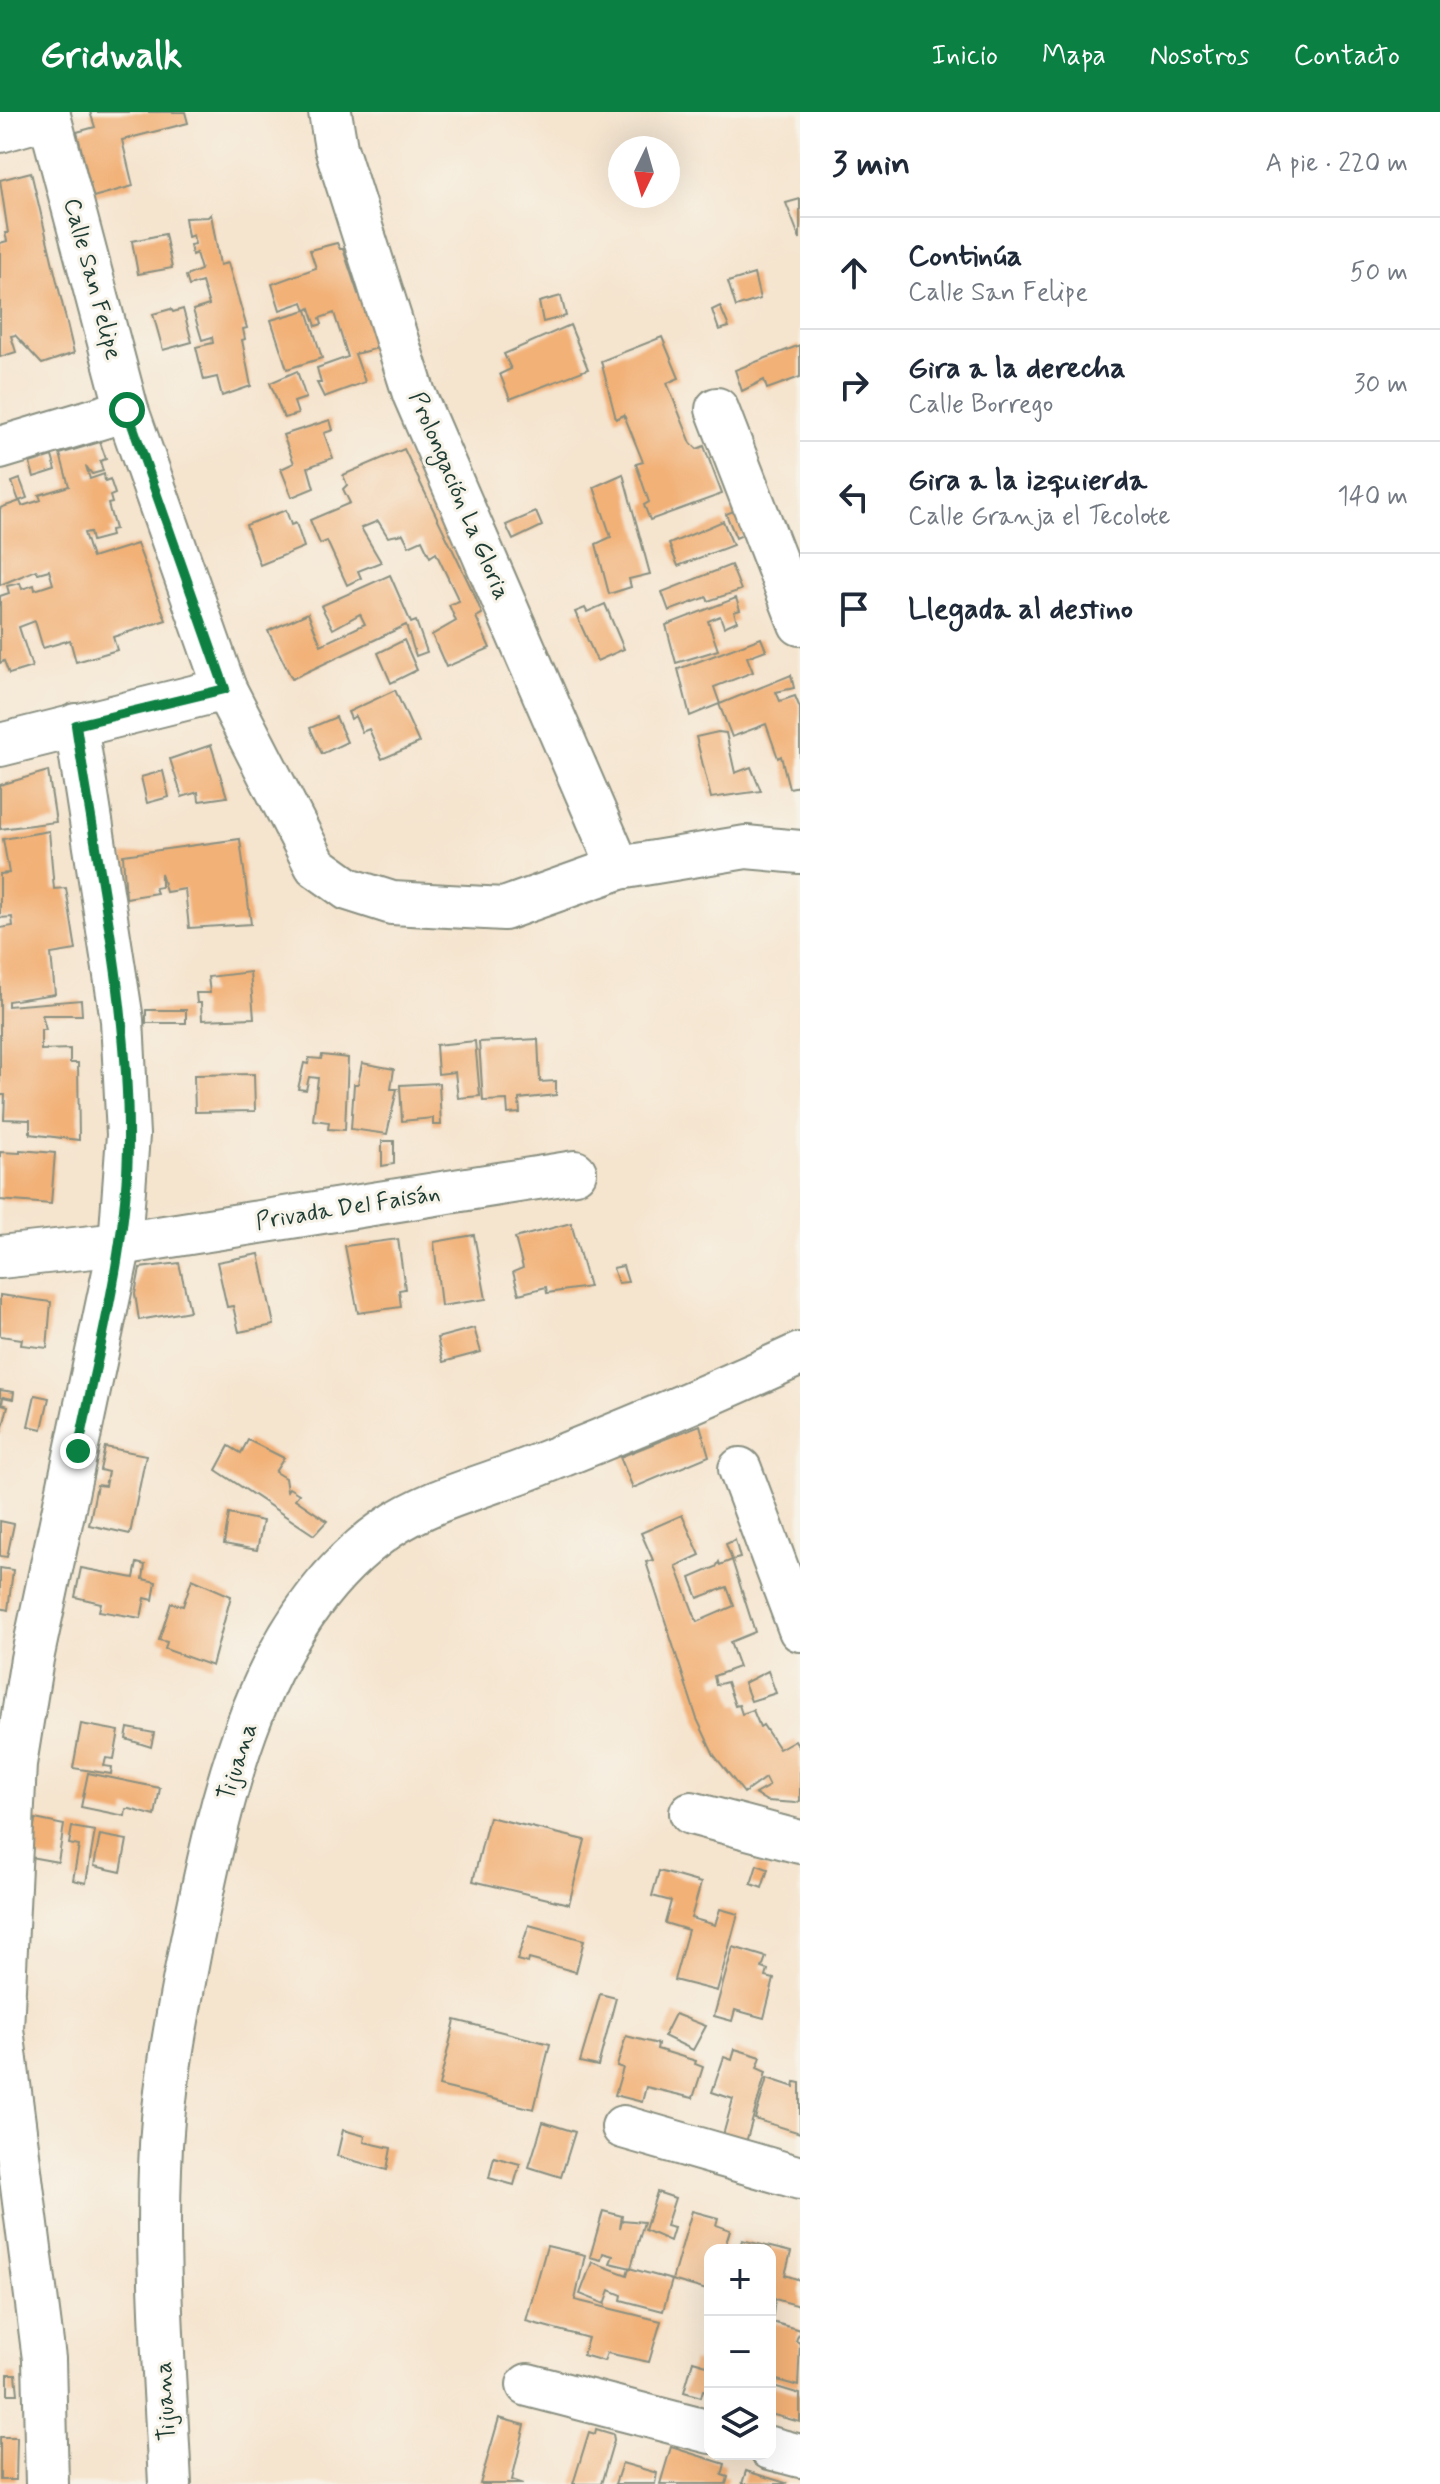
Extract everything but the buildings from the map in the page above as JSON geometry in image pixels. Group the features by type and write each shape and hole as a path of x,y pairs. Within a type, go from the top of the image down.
{"street":[{"name":"Prolongación La Gloria","path":"330,112 336,148 414,394 619,868"},
{"name":"Calle San Felipe","path":"48,114 127,410 225,689 316,866 348,889 392,903 504,909 619,868 746,847 800,852"},
{"path":"0,131 48,114"},
{"path":"717,409 800,624"},
{"path":"0,448 127,410"},
{"path":"0,745 225,689"},
{"path":"47,2484 44,2359 1,2029 15,1764 32,1659 120,1244 128,1135 122,1020 76,725"},
{"name":"Privada Del Faisán","path":"0,1257 120,1244 575,1172"},
{"name":"Tijuana","path":"170,2484 159,2267 160,2166 169,2058 224,1802 276,1660 300,1620 346,1560 419,1510 534,1467 800,1354"},
{"path":"740,1469 800,1630"},
{"path":"691,1813 800,1842"},
{"path":"623,2127 800,2178"},
{"path":"528,2385 704,2430"},
{"path":"776,2450 800,2456"}],"route":[{"path":"78,1451 120,1244 128,1135 122,1020 76,725 225,689 127,410"}]}
